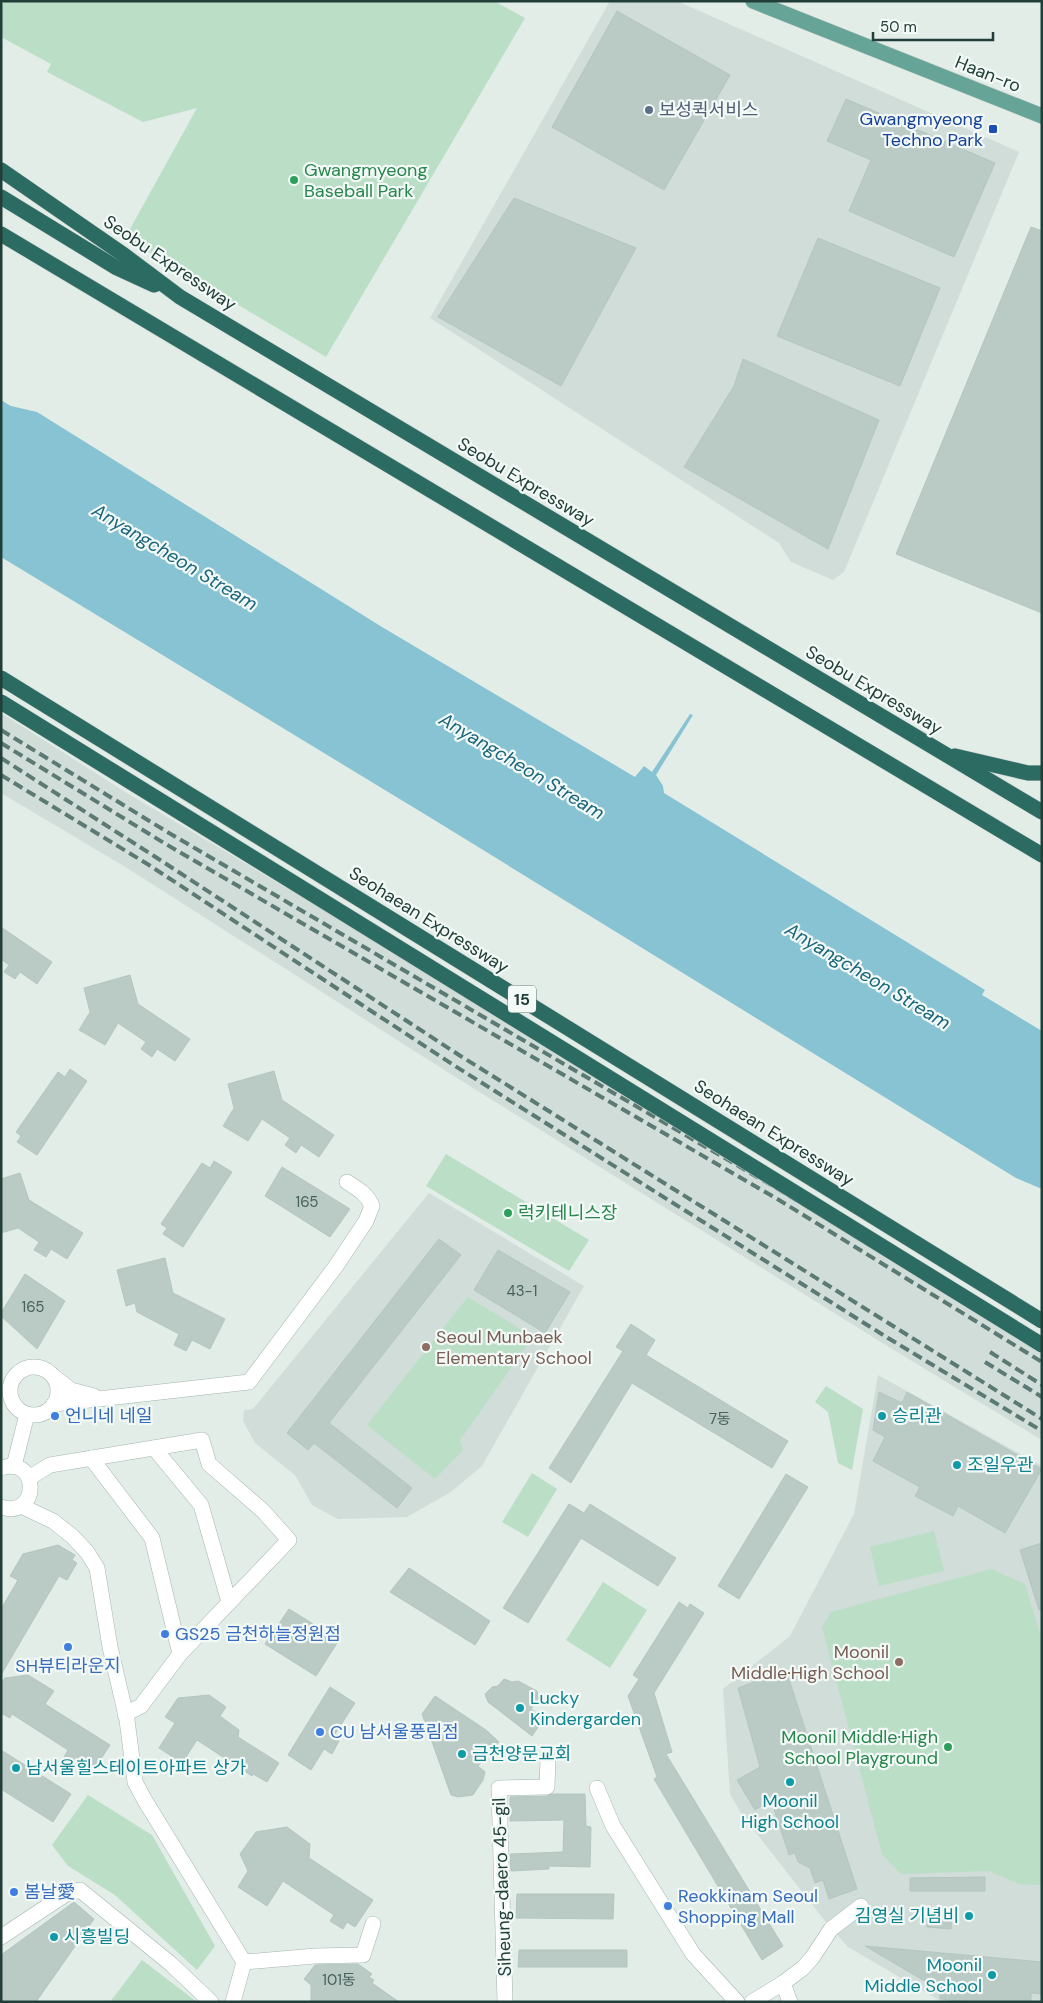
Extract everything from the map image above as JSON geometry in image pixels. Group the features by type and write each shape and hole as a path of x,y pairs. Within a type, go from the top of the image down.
{"highway":[{"name":"Seobu Expressway","path":"1,170 124,255 180,297 1042,812"},
{"path":"1,197 117,268 180,297"},
{"path":"1,234 1042,855"},
{"name":"Seohaean Expressway","path":"1,678 1042,1320"},
{"name":"15","path":"1,702 1042,1345"},
{"path":"943,753 1028,772 1042,773"}],"main road":[{"name":"Haan-ro","path":"753,1 1042,116"}],"street":[{"path":"54,1404 249,1382 336,1266 366,1221 372,1206 364,1194 347,1182"},
{"path":"51,1374 58,1389 54,1404 45,1413 38,1415 27,1414 21,1411 12,1400 11,1389 15,1377 21,1371 33,1367 43,1369 51,1374 71,1390 103,1398"},
{"path":"1,1507 12,1509 21,1506 26,1502 31,1490 29,1478 20,1468 8,1467 27,1414"},
{"path":"29,1478 50,1465 202,1440 209,1464 263,1511 288,1540 180,1654 141,1706 125,1714"},
{"path":"154,1448 201,1505 229,1602"},
{"path":"92,1458 152,1538 180,1654"},
{"path":"21,1506 53,1521 72,1536 87,1552 98,1568 110,1647 125,1714 135,1782 244,1962 233,2002"},
{"name":"Siheung-daero 45-gil","path":"505,2002 498,1788 547,1787 548,1759"},
{"path":"597,1788 613,1826 693,1954 737,2002"},
{"path":"1,1937 66,1894 80,1890 171,1964 211,2002"},
{"path":"752,2002 803,1968 831,1929 862,1906"},
{"path":"244,1962 314,1956 363,1955 373,1924"},
{"path":"783,1983 790,2002"}],"shaded area":[{"path":"610,1 677,1 1019,152 844,572 833,580 791,562 779,543 430,318"},
{"path":"1,713 127,793 1042,1338 1042,1440 884,1344 449,1073 127,868 1,793"},
{"name":"Seoul Munbaek Elementary School","path":"429,1193 584,1286 482,1466 451,1492 407,1517 338,1519 312,1505 295,1475 255,1443 243,1421 244,1410 253,1409"},
{"name":"Moonil Middle·High School","path":"878,1375 1042,1466 1042,2002 942,2002 848,1947 825,1921 742,1815 730,1794 723,1689 790,1636 854,1514"}],"green space":[{"name":"Gwangmyeong Baseball Park","path":"4,1 494,1 525,18 326,357 125,238 197,108 143,122 47,72 51,64 1,37 1,7"},
{"name":"럭키테니스장","path":"446,1154 589,1240 569,1271 426,1186"},
{"path":"468,1297 533,1337 460,1440 463,1450 435,1479 367,1425"},
{"path":"826,1386 863,1409 852,1470 838,1463 828,1412 815,1402"},
{"path":"532,1473 557,1489 528,1537 502,1522"},
{"path":"934,1531 944,1571 879,1586 870,1547"},
{"name":"Moonil Middle·High School Playground","path":"991,1569 1025,1584 1042,1640 1042,1885 1020,1884 989,1871 901,1874 882,1854 822,1627 831,1612"},
{"path":"603,1582 647,1610 610,1668 566,1640"},
{"path":"88,1795 152,1835 215,1946 197,1970 115,1895 68,1866 52,1845"},
{"path":"142,1960 197,2002 110,2002"}],"water":[{"name":"Anyangcheon Stream","path":"1,400 11,406 37,412 382,627 635,777 644,766 652,772 690,714 693,715 656,775 663,786 664,793 985,990 982,995 1042,1031 1042,1189 1016,1178 431,818 1,557"}],"building":[{"path":"617,11 730,75 664,190 552,127"},
{"path":"846,99 995,163 954,257 849,211 871,160 827,141"},
{"path":"514,198 636,248 561,386 438,317"},
{"path":"1031,227 1042,231 1042,613 896,554"},
{"path":"818,238 940,288 900,386 777,336"},
{"path":"743,359 879,420 828,549 684,467 734,386"},
{"path":"1,927 52,962 37,984 20,972 15,979 4,972 9,965 1,959"},
{"path":"130,975 138,1004 190,1039 175,1061 157,1049 152,1057 141,1049 146,1042 118,1023 105,1045 79,1030 90,1012 84,988"},
{"path":"70,1069 87,1081 37,1155 17,1142 21,1136 16,1132 58,1072 65,1077"},
{"path":"274,1071 282,1100 334,1135 319,1157 301,1145 296,1153 285,1145 290,1138 262,1119 248,1141 223,1126 234,1108 228,1084"},
{"path":"214,1161 232,1172 183,1247 163,1234 167,1228 161,1224 202,1163 210,1168"},
{"path":"282,1167 350,1209 330,1237 265,1196"},
{"path":"20,1173 29,1200 83,1233 67,1259 51,1249 46,1257 34,1250 39,1242 18,1228 1,1233 1,1179"},
{"path":"439,1239 461,1255 329,1423 412,1488 397,1508 314,1443 308,1450 287,1433"},
{"path":"498,1250 570,1292 545,1333 474,1290"},
{"path":"165,1258 173,1293 225,1319 210,1349 192,1340 186,1351 174,1345 179,1334 137,1312 135,1303 126,1306 117,1270"},
{"path":"25,1274 65,1301 37,1349 1,1316"},
{"path":"631,1324 655,1340 646,1355 788,1441 772,1468 632,1383 571,1483 549,1468 623,1351 616,1347"},
{"name":"조일우관","path":"879,1392 902,1403 907,1392 1042,1469 1005,1533 958,1506 953,1516 915,1496 920,1487 873,1461 885,1437 873,1430"},
{"path":"786,1474 808,1487 739,1599 718,1586"},
{"path":"569,1504 584,1513 590,1504 676,1558 658,1586 581,1538 528,1623 503,1608"},
{"path":"1042,1543 1042,1609 1039,1610 1020,1550"},
{"path":"58,1545 75,1555 72,1560 77,1563 67,1580 59,1576 1,1675 1,1609 18,1580 10,1576 23,1554"},
{"path":"409,1568 490,1621 475,1645 390,1592"},
{"path":"679,1602 688,1608 690,1604 704,1613 654,1693 672,1752 666,1754 783,1946 762,1960 654,1779 657,1777 628,1696 639,1679 633,1675"},
{"path":"289,1609 339,1640 316,1676 265,1644"},
{"name":"Moonil High School","path":"786,1670 857,1889 829,1899 823,1880 815,1883 810,1868 798,1862 795,1853 789,1855 771,1800 755,1810 737,1780 760,1767 738,1688"},
{"path":"28,1675 54,1691 45,1704 110,1745 95,1768 81,1759 77,1765 64,1757 68,1750 12,1714 10,1718 1,1713 1,1683 5,1678"},
{"name":"Lucky Kindergarden","path":"504,1679 512,1682 518,1681 537,1691 539,1698 531,1709 544,1718 532,1736 488,1702 485,1694 492,1687 498,1686"},
{"path":"330,1687 355,1703 333,1737 339,1741 332,1754 324,1749 311,1770 288,1755"},
{"path":"209,1695 226,1707 220,1716 239,1730 238,1737 279,1763 267,1782 253,1774 252,1776 197,1740 182,1763 159,1748 175,1723 165,1717 178,1698"},
{"name":"금천양문교회","path":"435,1696 486,1730 499,1742 478,1766 485,1772 483,1780 473,1795 458,1797 451,1795 422,1714"},
{"name":"남서울힐스테이트아파트 상가","path":"1,1750 71,1794 53,1822 1,1789"},
{"path":"553,1794 585,1794 586,1826 591,1827 590,1867 549,1866 549,1869 511,1871 510,1854 563,1852 564,1820 510,1821 510,1797 547,1796"},
{"path":"287,1827 310,1844 309,1858 373,1900 355,1927 347,1922 343,1929 330,1921 334,1915 283,1881 267,1906 238,1887 248,1871 240,1854 256,1832"},
{"path":"985,1877 985,1891 910,1891 910,1878"},
{"path":"517,1894 614,1894 613,1919 516,1918"},
{"name":"시흥빌딩","path":"74,1902 94,1919 36,2002 1,2002 1,1955"},
{"path":"928,1912 952,1914 951,1929 927,1927"},
{"name":"Moonil Middle School","path":"865,1946 1042,1962 1042,1994 1031,1993 1031,2002 970,2002 940,1999 940,1990"},
{"path":"519,1950 627,1950 627,1967 518,1967"},
{"path":"358,1964 372,1974 369,1977 374,1980 372,1983 399,2002 311,2002 311,1985 304,1979 315,1965"}],"railway":[{"path":"1,730 169,833 788,1195 1042,1351"},
{"path":"1,743 164,843 779,1200 1042,1362"},
{"path":"1,758 459,1055 1042,1419"},
{"path":"1,775 149,865 455,1066 888,1338 1042,1431"},
{"path":"990,1352 1042,1385"},
{"path":"985,1362 1042,1397"}],"place":[{"name":"보성퀵서비스","path":"649,110"},
{"name":"Gwangmyeong Techno Park","path":"993,129"},
{"name":"Gwangmyeong Baseball Park","path":"294,180"},
{"name":"럭키테니스장","path":"508,1213"},
{"name":"Seoul Munbaek Elementary School","path":"426,1347"},
{"name":"언니네 네일","path":"55,1416"},
{"name":"승리관","path":"882,1416"},
{"name":"조일우관","path":"957,1465"},
{"name":"GS25 금천하늘정원점","path":"165,1634"},
{"name":"SH뷰티라운지","path":"68,1647"},
{"name":"Moonil Middle·High School","path":"899,1662"},
{"name":"Lucky Kindergarden","path":"520,1708"},
{"name":"CU 남서울풍림점","path":"320,1732"},
{"name":"Moonil Middle·High School Playground","path":"948,1747"},
{"name":"금천양문교회","path":"462,1754"},
{"name":"남서울힐스테이트아파트 상가","path":"16,1768"},
{"name":"Moonil High School","path":"790,1782"},
{"name":"봄날愛","path":"14,1892"},
{"name":"Reokkinam Seoul Shopping Mall","path":"668,1906"},
{"name":"김영실 기념비","path":"969,1916"},
{"name":"시흥빌딩","path":"54,1937"},
{"name":"Moonil Middle School","path":"992,1975"}]}
